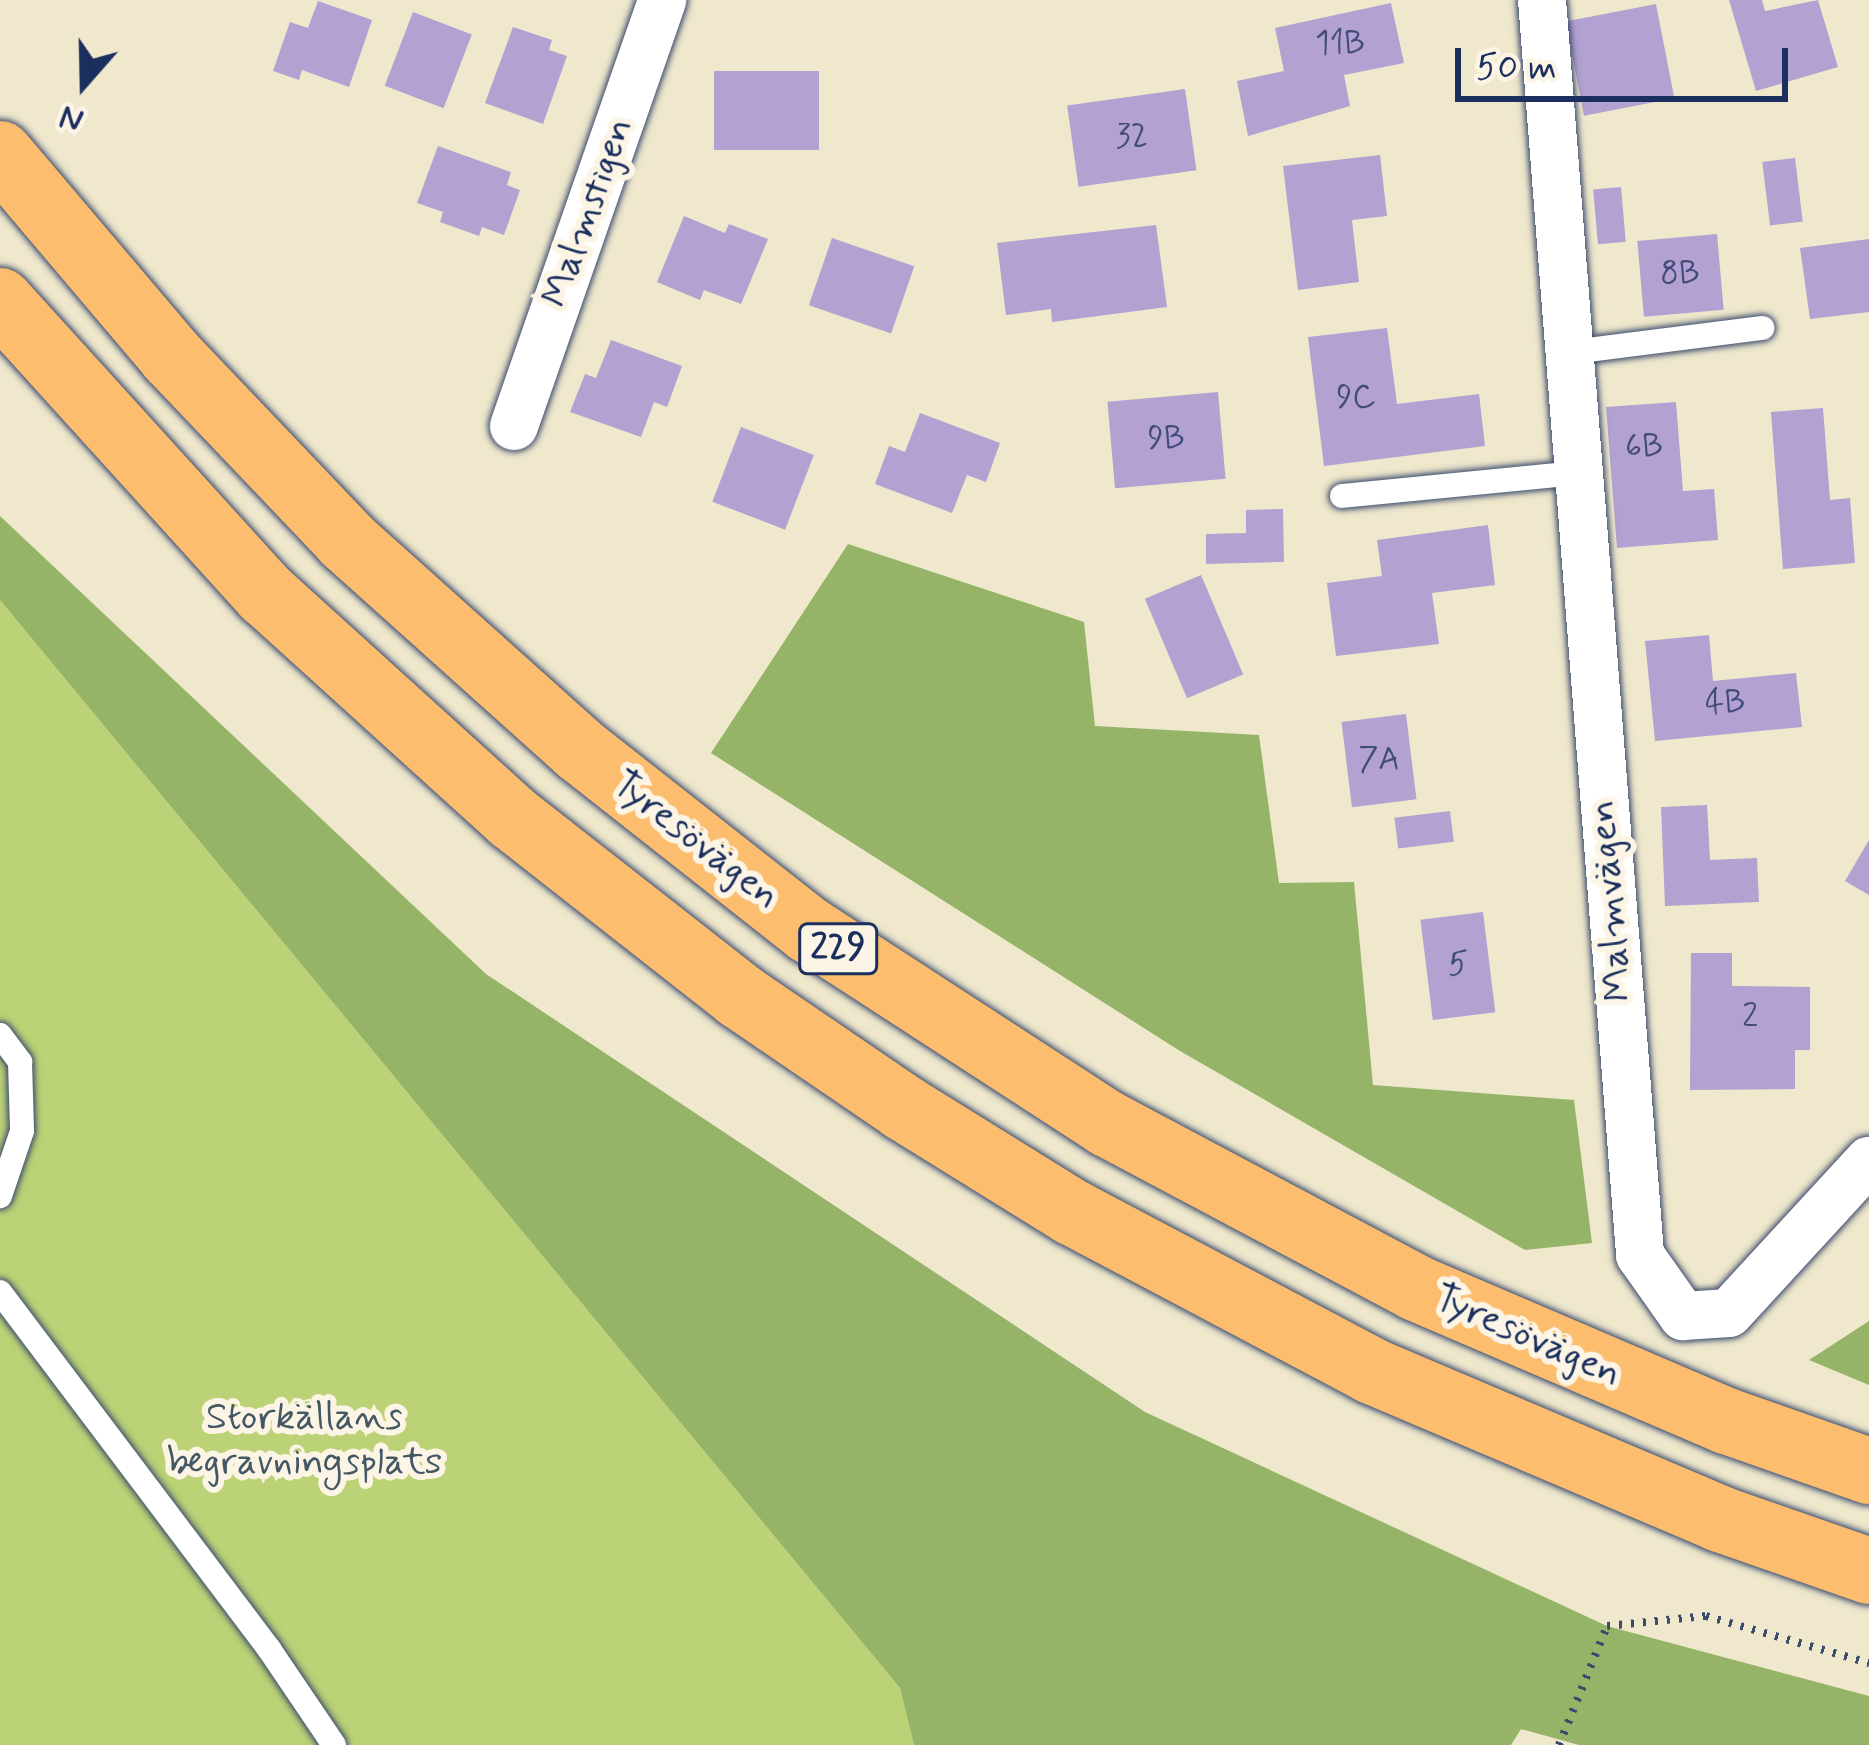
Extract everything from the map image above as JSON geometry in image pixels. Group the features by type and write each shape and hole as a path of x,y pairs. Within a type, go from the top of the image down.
{"highway":[{"name":"Tyresövägen","path":"0,154 172,357 346,540 580,749 809,930 1108,1124 1415,1288 1707,1414 1869,1471"},
{"name":"229","path":"0,301 266,594 513,818 740,996 1072,1212 1372,1371 1676,1501 1869,1571"}],"street":[{"name":"Malmstigen","path":"514,426 662,0"},
{"name":"Malmvägen","path":"1542,0 1640,1255 1683,1316 1729,1313 1869,1160"}],"lane":[{"path":"1572,352 1762,328"},
{"path":"1342,496 1578,472"},
{"path":"0,1035 20,1062 22,1131 0,1196"},
{"path":"0,1292 268,1649 334,1745"}],"path":[{"path":"1559,1745 1607,1626 1706,1616 1869,1663"}],"green space":[{"path":"0,516 486,974 1145,1412 1607,1626 1869,1696 1869,1745 1579,1745 1521,1729 1511,1745 914,1745 900,1688 0,600"},
{"path":"848,544 1084,622 1095,726 1259,735 1279,883 1354,882 1373,1085 1574,1100 1592,1243 1525,1250 1180,1051 711,753"},
{"name":"Storkällans begravningsplats","path":"0,600 900,1688 914,1745 0,1745"},
{"path":"1869,1321 1869,1385 1809,1360"}],"building":[{"path":"1729,0 1762,0 1765,11 1818,0 1838,67 1756,91"},
{"path":"318,1 372,20 349,87 302,70 299,80 273,71 290,22 308,28"},
{"path":"1391,3 1404,63 1344,75 1350,106 1248,136 1237,81 1284,71 1275,28"},
{"path":"1656,4 1674,98 1584,116 1566,22"},
{"path":"413,12 472,35 444,108 385,86"},
{"path":"513,27 552,40 549,50 567,56 543,124 485,103"},
{"path":"714,71 819,71 819,150 714,150"},
{"path":"1185,89 1196,170 1079,187 1067,106"},
{"path":"438,146 511,172 507,185 520,190 504,235 482,227 479,236 440,222 443,212 417,203"},
{"path":"1380,155 1387,216 1352,220 1359,282 1298,290 1283,166"},
{"path":"1795,158 1803,222 1770,226 1762,162"},
{"path":"1621,187 1626,242 1598,244 1593,189"},
{"path":"684,216 725,233 729,224 768,239 741,304 704,290 700,300 657,282"},
{"path":"1156,225 1167,307 1052,322 1051,309 1006,315 997,243"},
{"path":"1717,234 1724,310 1644,317 1637,241"},
{"path":"832,238 914,266 891,333 809,305"},
{"path":"1869,239 1869,312 1810,319 1800,248"},
{"path":"1387,328 1397,404 1479,394 1485,446 1324,466 1308,337"},
{"path":"611,340 682,366 667,407 654,402 641,437 570,412 585,374 596,378"},
{"path":"1218,392 1226,479 1115,488 1107,402"},
{"path":"1676,402 1683,491 1714,489 1718,540 1617,548 1606,407"},
{"path":"1823,408 1830,500 1850,498 1855,563 1783,569 1771,412"},
{"path":"920,413 1000,443 986,482 967,475 952,513 875,484 889,446 905,452"},
{"path":"741,427 814,455 785,530 712,502"},
{"path":"1283,509 1284,562 1206,564 1206,534 1246,533 1246,510"},
{"path":"1488,525 1495,585 1432,593 1439,644 1336,656 1327,583 1382,576 1377,540"},
{"path":"1201,575 1243,674 1187,698 1145,599"},
{"path":"1709,635 1713,681 1796,673 1802,727 1655,741 1645,641"},
{"path":"1406,714 1416,799 1352,807 1341,722"},
{"path":"1707,805 1710,860 1757,858 1759,902 1665,906 1661,807"},
{"path":"1450,811 1454,842 1398,849 1394,818"},
{"path":"1869,840 1869,895 1845,881"},
{"path":"1483,912 1495,1012 1433,1020 1420,920"},
{"path":"1691,953 1732,953 1732,986 1810,987 1810,1050 1795,1050 1795,1089 1690,1090"}]}
